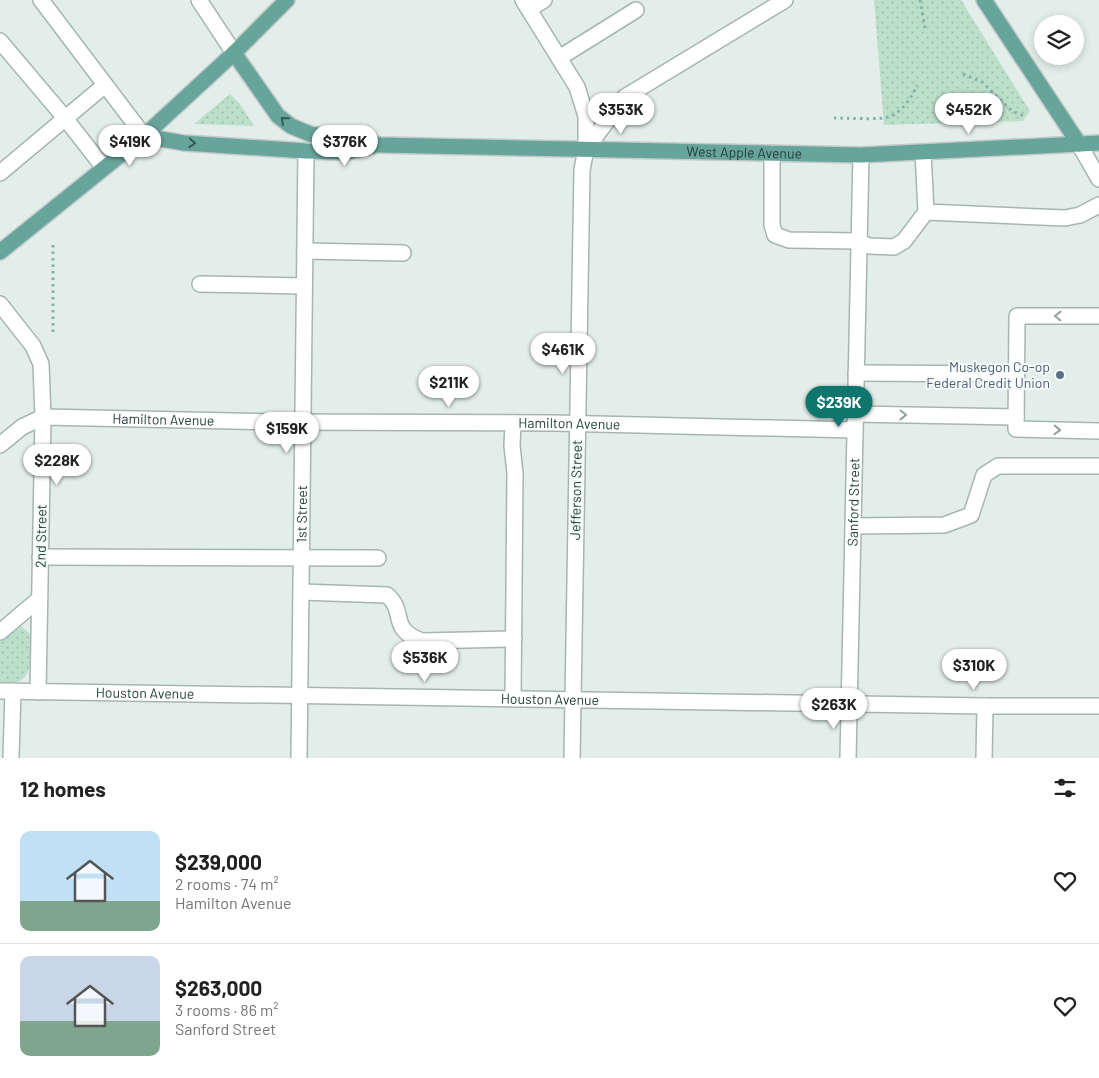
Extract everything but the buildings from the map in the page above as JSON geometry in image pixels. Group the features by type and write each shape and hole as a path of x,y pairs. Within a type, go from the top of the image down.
{"main road":[{"path":"0,252 144,136 287,0"},
{"path":"984,0 1079,144"},
{"name":"West Apple Avenue","path":"234,52 278,116 291,126 310,134 380,145 861,154 1099,144"},
{"name":"West Apple Avenue","path":"144,136 184,143 306,151 347,152 380,145"}],"street":[{"path":"40,0 144,136"},
{"path":"199,0 234,52"},
{"path":"526,5 544,0"},
{"path":"586,149 625,97 785,0"},
{"name":"Jefferson Street","path":"526,5 578,87 586,116 586,149 582,170 572,758"},
{"path":"559,58 636,10"},
{"path":"0,41 65,118 104,168"},
{"path":"0,174 105,85"},
{"path":"1079,144 1099,179"},
{"name":"1st Street","path":"300,758 306,151"},
{"path":"772,153 772,225 775,235 789,240 858,241 869,246 894,247 904,241 926,212 923,152"},
{"name":"Sanford Street","path":"848,758 861,154"},
{"path":"926,212 1065,218 1080,215 1099,205"},
{"path":"305,251 403,253"},
{"path":"200,284 304,286"},
{"name":"2nd Street","path":"0,304 33,346 41,364 43,417 38,692"},
{"path":"1016,423 1017,316 1099,316"},
{"path":"856,373 1016,374"},
{"path":"855,414 1016,423 1099,431"},
{"path":"0,446 22,427 43,417"},
{"name":"Hamilton Avenue","path":"43,417 303,423 577,424 854,430"},
{"path":"513,424 512,446 515,473 513,698"},
{"path":"852,526 944,525 971,515 984,475 998,466 1099,466"},
{"path":"40,557 378,558"},
{"path":"301,592 387,595 395,602 400,626 410,637 422,642 514,639"},
{"path":"0,632 39,599"},
{"path":"7,691 11,757"},
{"name":"Houston Avenue","path":"7,691 985,706 1099,706"},
{"path":"984,758 985,706"},
{"path":"0,740 11,757"}],"path":[{"path":"920,0 925,28"},
{"path":"963,74 982,82 1012,111 1024,116"},
{"path":"834,118 888,117 898,111 914,94 917,85"},
{"path":"53,242 53,332"}],"green space":[{"path":"874,0 961,0 1030,111 1023,121 884,125"},
{"path":"230,94 240,104 254,126 194,124"},
{"path":"21,626 30,634 31,654 27,674 17,682 0,682 0,642"}],"place":[{"name":"Muskegon Co-op Federal Credit Union","path":"1060,375"}]}
